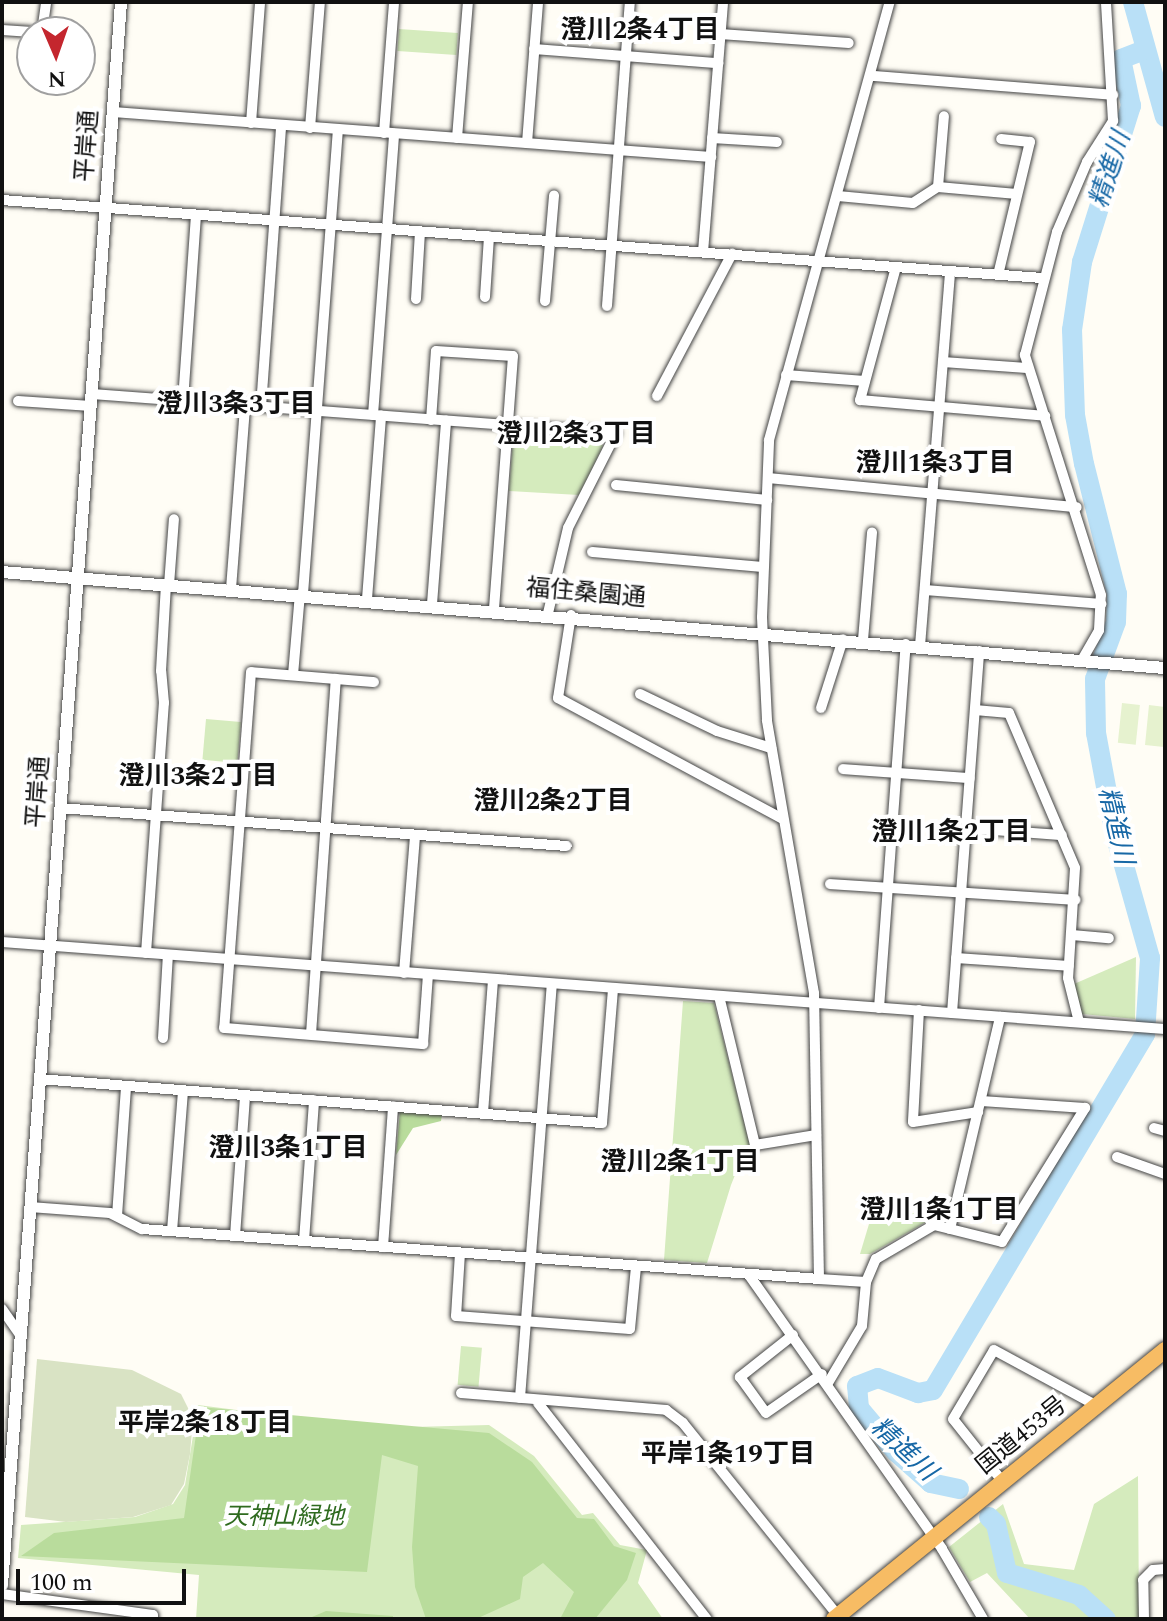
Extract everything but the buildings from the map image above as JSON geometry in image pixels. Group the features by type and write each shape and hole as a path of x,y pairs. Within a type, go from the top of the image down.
{"highway":[{"name":"国道453号","path":"836,1617 1165,1350"}],"street":[{"name":"平岸通","path":"2,1585 121,2"},
{"path":"251,123 260,2"},
{"path":"310,128 320,2"},
{"path":"367,599 387,228 394,2"},
{"path":"457,138 468,2"},
{"path":"527,143 538,2"},
{"path":"607,306 630,2"},
{"path":"703,252 723,2"},
{"path":"819,1279 814,1003 771,748 764,632 763,567 769,440 873,76 890,2"},
{"path":"1094,661 1101,604 1077,507 1027,368 1026,343 1043,278 1076,183 1113,121 1113,95 1106,64 1106,2"},
{"path":"720,34 849,43"},
{"path":"534,49 718,63"},
{"path":"873,76 1113,95"},
{"path":"113,112 711,157"},
{"path":"938,187 944,116"},
{"path":"261,407 281,126"},
{"path":"293,675 338,130"},
{"path":"712,138 777,142"},
{"path":"998,275 1030,142 1001,139"},
{"path":"838,196 913,203 938,187 1017,194"},
{"path":"545,301 554,195"},
{"path":"2,200 1043,278"},
{"path":"183,401 196,215"},
{"path":"416,299 420,231"},
{"path":"485,297 489,236"},
{"path":"657,396 732,254"},
{"path":"896,267 860,400 1045,416"},
{"path":"920,646 950,271"},
{"path":"431,420 436,351 513,356 494,609"},
{"path":"943,362 1027,368"},
{"path":"786,375 865,381"},
{"path":"18,401 183,401 616,433 568,528 548,613"},
{"path":"231,589 245,405"},
{"path":"432,604 446,421"},
{"path":"768,478 1077,507"},
{"path":"616,485 767,500"},
{"path":"146,953 174,519"},
{"path":"863,640 872,532"},
{"path":"592,552 763,567"},
{"name":"福住桑園通","path":"2,572 548,613 1165,668"},
{"path":"925,590 1101,604"},
{"path":"571,615 558,698 783,819"},
{"path":"821,708 843,639"},
{"path":"879,1008 906,644"},
{"path":"952,1013 979,651"},
{"path":"374,682 251,672 224,1028 423,1044 428,974"},
{"path":"311,1034 336,679"},
{"path":"640,694 717,731 771,748"},
{"path":"975,710 1009,713 1075,868 1069,990 1079,1022"},
{"path":"843,769 970,778"},
{"path":"60,808 567,846"},
{"path":"966,828 1062,835"},
{"path":"404,973 415,835"},
{"path":"830,884 1075,900"},
{"path":"1072,935 1109,938"},
{"path":"2,942 1165,1029"},
{"path":"163,1038 168,955"},
{"path":"956,958 1069,966"},
{"path":"483,1113 493,980"},
{"path":"520,1398 552,984"},
{"path":"39,1079 602,1123 613,989"},
{"path":"719,996 755,1145 816,1135"},
{"path":"793,1335 740,1377 766,1413 825,1379 862,1326 866,1282 876,1259 934,1225 1002,1242 1085,1108 979,1107 913,1122 919,1010"},
{"path":"950,1229 1000,1017"},
{"path":"117,1216 126,1086"},
{"path":"172,1231 183,1090"},
{"path":"235,1236 245,1095"},
{"path":"304,1241 314,1100"},
{"path":"383,1247 393,1106"},
{"path":"1117,1157 1165,1174"},
{"path":"30,1207 117,1216 142,1229 866,1282"},
{"path":"460,1253 456,1316 630,1329 636,1267"},
{"path":"749,1275 934,1538 983,1619"},
{"path":"2,1309 20,1335"},
{"path":"1003,1482 953,1419 994,1350 1097,1406"},
{"path":"461,1393 520,1398 538,1403 666,1410 683,1423 836,1617"},
{"path":"538,1403 707,1619"},
{"path":"1144,1619 1143,1580 1153,1570 1165,1569"},
{"path":"2,1594 153,1615 153,1619"}],"green space":[{"path":"399,29 458,33 456,55 397,51"},
{"path":"518,434 600,440 603,446 579,495 509,491 513,439"},
{"path":"1122,703 1140,705 1136,745 1118,743"},
{"path":"1149,705 1165,707 1164,747 1145,745"},
{"path":"206,719 241,722 237,763 202,760"},
{"path":"1136,957 1135,1019 1082,1014 1074,984"},
{"path":"683,1001 714,1003 751,1150 745,1150 731,1185 707,1263 664,1260"},
{"path":"400,1111 442,1115 441,1121 413,1128 396,1155"},
{"path":"875,1204 933,1218 870,1254 860,1254"},
{"path":"461,1346 482,1348 479,1387 458,1385"},
{"path":"37,1359 132,1370 181,1394 193,1418 190,1454 184,1484 171,1505 133,1517 66,1522 25,1517"},
{"name":"天神山緑地","path":"198,1405 374,1428 489,1425 534,1456 582,1515 593,1513 620,1545 647,1550 638,1583 663,1619 196,1619 199,1575 18,1558 21,1525 135,1517 173,1504 185,1485"},
{"name":"天神山緑地","path":"200,1407 489,1433 532,1462 577,1518 594,1519 614,1546 636,1553 627,1580 595,1619 560,1619 574,1592 543,1563 523,1577 520,1599 476,1619 426,1619 415,1587 412,1547 418,1466 382,1455 367,1572 21,1556 54,1533 184,1518"},
{"path":"1138,1476 1139,1619 1030,1619 987,1573 970,1582 949,1547 1003,1504 1024,1564 1074,1570 1094,1504"},
{"path":"326,1611 393,1616 393,1619 312,1617"}],"waterway":[{"path":"1133,2 1165,117"},
{"name":"精進川","path":"959,1489 931,1483 896,1452 859,1408 857,1386 878,1378 918,1393 933,1390 1145,1034 1150,958 1114,830 1096,733 1095,679 1116,622 1117,594 1084,464 1075,415 1072,330 1082,262 1131,106 1121,59 1145,50"},
{"name":"精進川","path":"989,1517 996,1524 1007,1573 1079,1595 1106,1619"}],"district":[{"name":"澄川2条4丁目","path":"640,31"},
{"name":"澄川3条3丁目","path":"236,405"},
{"name":"澄川2条3丁目","path":"576,435"},
{"name":"澄川1条3丁目","path":"935,464"},
{"name":"澄川3条2丁目","path":"198,777"},
{"name":"澄川2条2丁目","path":"553,802"},
{"name":"澄川1条2丁目","path":"951,833"},
{"name":"澄川3条1丁目","path":"288,1149"},
{"name":"澄川2条1丁目","path":"680,1163"},
{"name":"澄川1条1丁目","path":"939,1211"},
{"name":"平岸2条18丁目","path":"205,1424"},
{"name":"平岸1条19丁目","path":"728,1455"}]}
